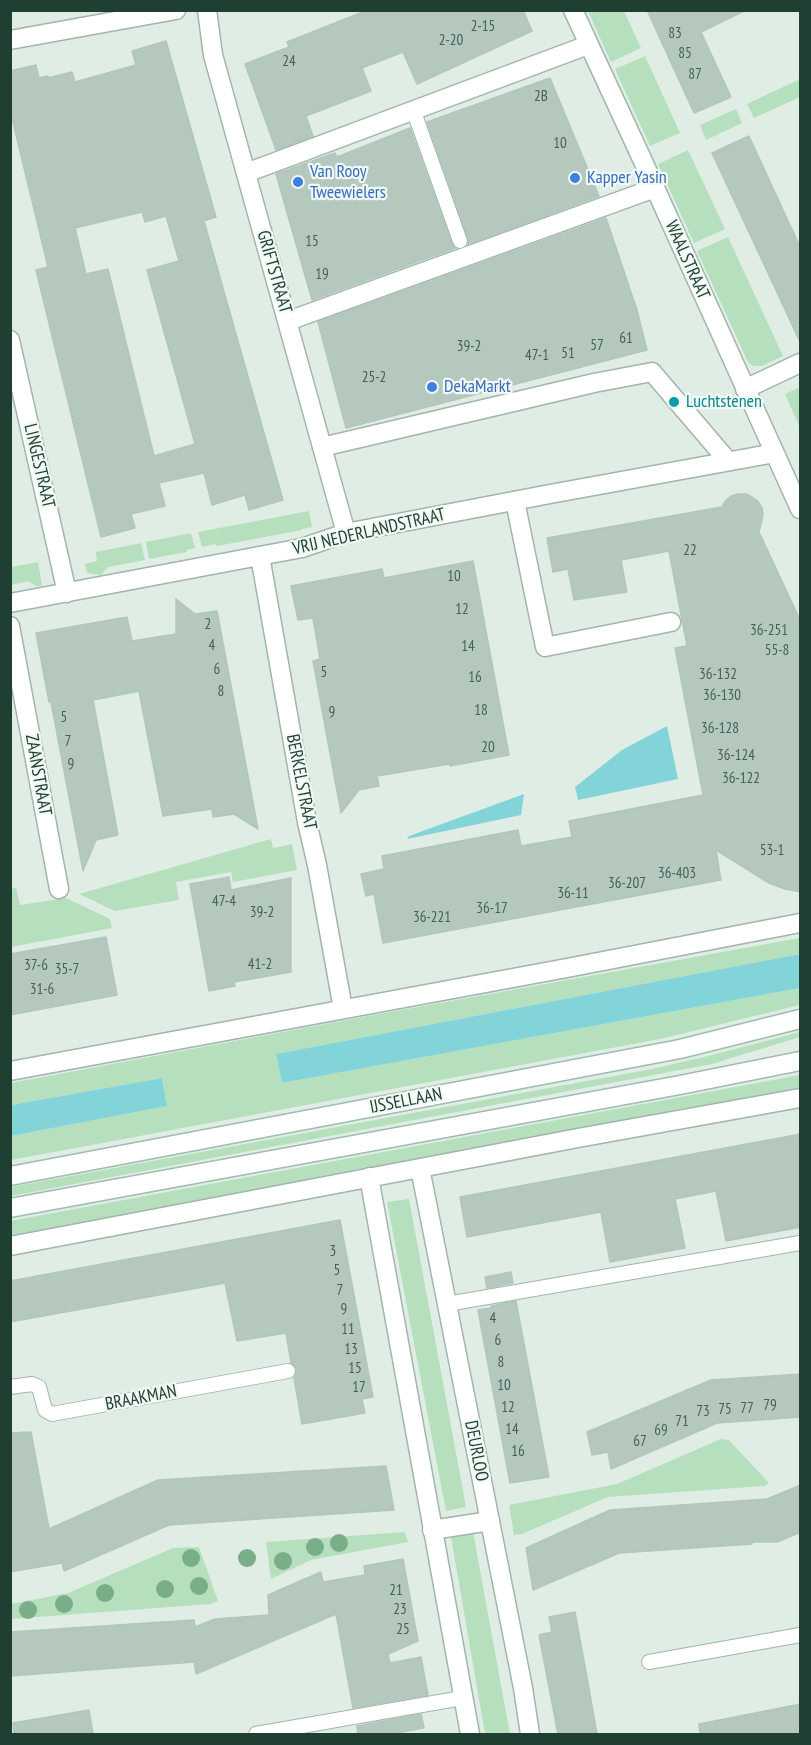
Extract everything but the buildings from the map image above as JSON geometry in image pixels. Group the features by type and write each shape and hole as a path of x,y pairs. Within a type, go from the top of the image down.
{"street":[{"path":"10,40 176,10"},
{"name":"GRIFTSTRAAT","path":"207,10 213,55 346,534"},
{"name":"WAALSTRAAT","path":"573,10 801,509"},
{"path":"246,173 588,45"},
{"path":"288,321 655,188"},
{"name":"LINGESTRAAT","path":"10,340 67,593"},
{"path":"745,388 801,363"},
{"path":"322,447 573,388 652,372 728,460"},
{"name":"VRIJ NEDERLANDSTRAAT","path":"10,603 302,548 346,534 728,460 775,453"},
{"path":"515,501 545,647 671,622"},
{"name":"BERKELSTRAAT","path":"260,556 343,1009"},
{"name":"ZAANSTRAAT","path":"10,626 58,889"},
{"path":"10,1071 801,924"},
{"name":"IJSSELLAAN","path":"10,1176 680,1050 801,1019"},
{"name":"IJSSELLAAN","path":"10,1208 801,1061"},
{"path":"10,1246 801,1098"},
{"name":"DEURLOO","path":"420,1168 523,1688 530,1734"},
{"path":"369,1178 470,1734"},
{"path":"432,1530 490,1521"}],"lane":[{"path":"414,112 460,241"},
{"path":"447,1304 801,1243"},
{"name":"BRAAKMAN","path":"10,1388 32,1384 39,1387 45,1410 52,1414 288,1371"},
{"path":"649,1662 801,1635"},
{"path":"256,1734 462,1698"}],"green space":[{"path":"588,11 624,11 641,48 611,62"},
{"path":"645,56 680,133 650,146 615,69"},
{"path":"800,79 800,97 754,118 747,104"},
{"path":"736,109 742,123 706,140 700,125"},
{"path":"688,150 725,229 694,243 658,164"},
{"path":"728,237 783,356 762,366 753,366 748,362 697,251"},
{"path":"798,388 800,394 800,428 785,394"},
{"path":"309,511 312,527 302,530 202,547 198,532"},
{"path":"191,533 195,548 187,552 149,559 146,542"},
{"path":"141,543 145,560 108,567 101,575 87,573 85,564 97,561 96,552"},
{"path":"38,562 42,586 36,586 28,581 11,585 11,567"},
{"path":"271,839 273,848 292,844 297,870 233,882 231,872 176,882 179,900 115,911 79,894"},
{"path":"16,888 20,905 66,898 110,919 112,928 11,947 11,889"},
{"path":"800,938 800,954 276,1054 282,1083 800,988 800,1005 660,1039 11,1160 11,1136 167,1106 162,1078 11,1105 11,1083"},
{"path":"800,1032 800,1037 712,1064 11,1196 11,1187 652,1069"},
{"path":"800,1075 800,1090 11,1236 10,1221"},
{"path":"409,1199 466,1507 446,1511 387,1202"},
{"path":"721,1439 729,1440 769,1483 764,1486 608,1497 522,1534 514,1535 509,1505 617,1484"},
{"path":"405,1532 408,1542 311,1560 271,1579 266,1542"},
{"path":"473,1532 510,1734 485,1734 451,1537"},
{"path":"199,1547 218,1601 210,1604 11,1619 11,1604 68,1593 173,1548"}],"water":[{"path":"667,726 678,779 578,800 575,787 622,750"},
{"path":"524,794 521,815 407,839 409,836"},
{"path":"800,954 800,988 282,1083 276,1054"},
{"path":"162,1078 167,1106 11,1136 11,1105"}],"place":[{"name":"Kapper Yasin","path":"575,178"},
{"name":"Van Rooy Tweewielers","path":"298,182"},
{"name":"DekaMarkt","path":"432,387"},
{"name":"Luchtstenen","path":"674,402"}]}
